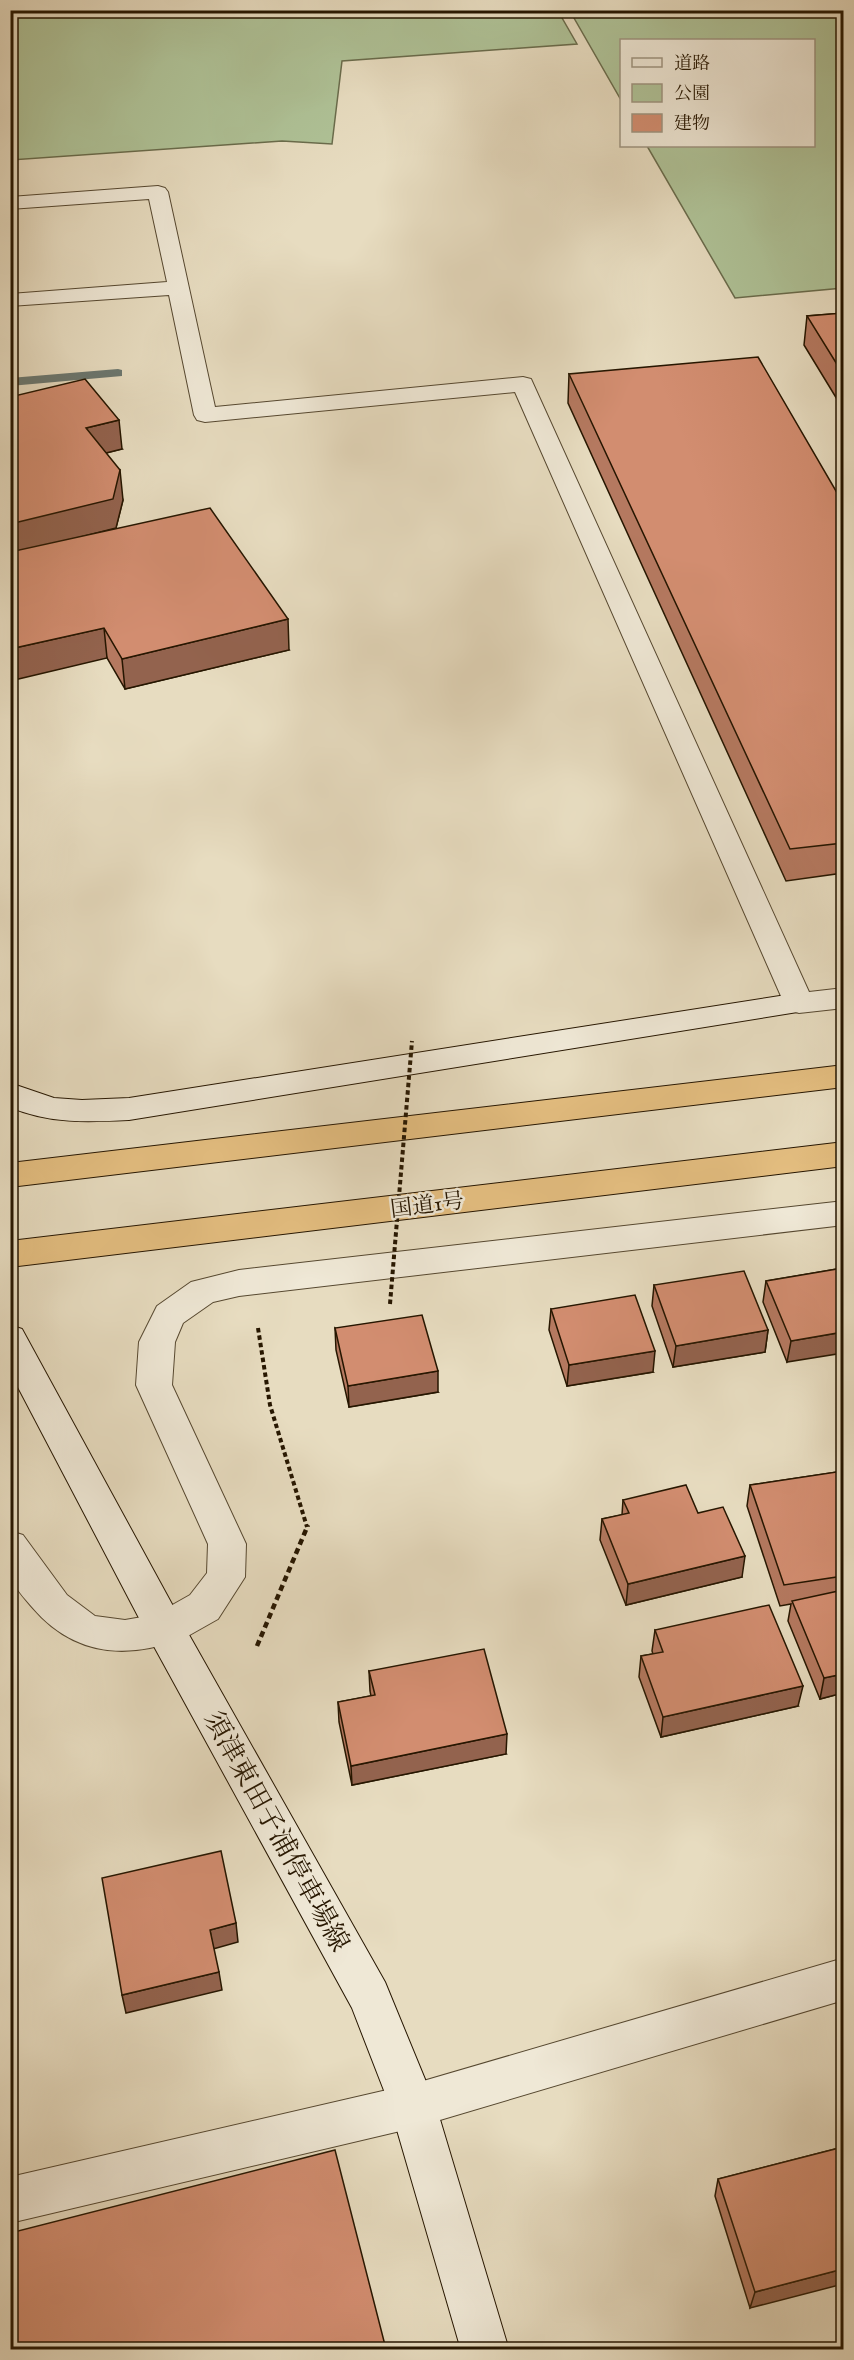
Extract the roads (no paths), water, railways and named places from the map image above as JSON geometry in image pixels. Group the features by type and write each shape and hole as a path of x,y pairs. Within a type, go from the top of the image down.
{"highway":[{"path":"10,1175 843,1076"},
{"name":"国道1号","path":"10,1254 843,1154"}],"street":[{"path":"10,203 158,192 205,415 523,384 799,1003"},
{"path":"10,300 177,288"},
{"path":"10,1094 34,1106 71,1111 129,1108 843,998"},
{"path":"165,1629 204,1607 226,1577 227,1544 154,1385 157,1342 169,1315 203,1291 239,1283 843,1213"},
{"name":"須津東田子浦停車場線","path":"10,1338 165,1629 369,1997 413,2106 485,2349"},
{"path":"10,2200 413,2106 843,1979"}],"lane":[{"path":"10,1546 49,1604 81,1628 120,1636 165,1629"}],"waterway":[{"path":"10,382 118,373"}]}
